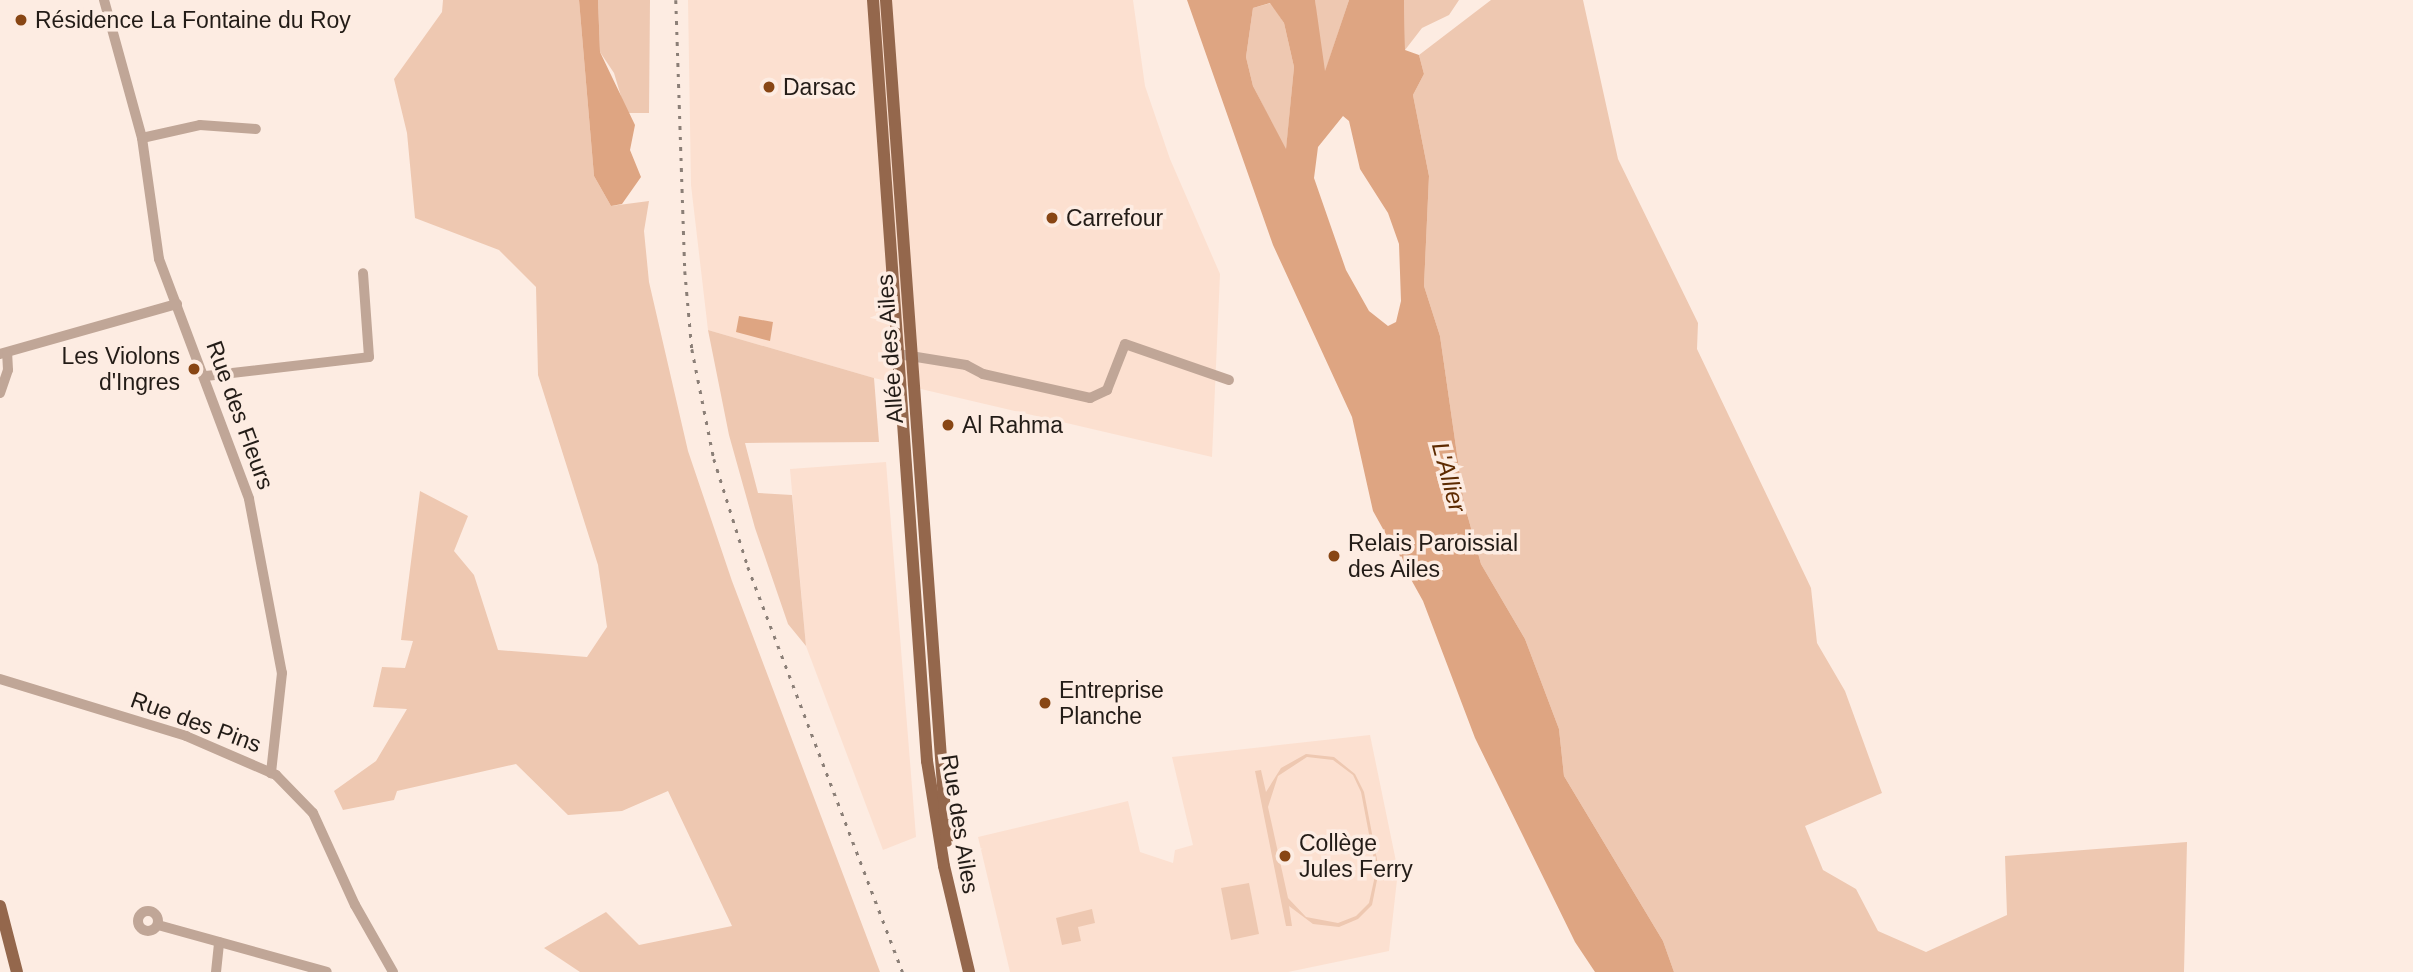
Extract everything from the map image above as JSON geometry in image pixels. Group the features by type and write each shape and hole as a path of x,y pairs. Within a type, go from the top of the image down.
{"main road":[{"name":"Allée des Ailes","path":"873,0 922,681"},
{"name":"Allée des Ailes","path":"886,0 936,694"},
{"name":"Rue des Ailes","path":"922,681 934,812 969,972"},
{"name":"Rue des Ailes","path":"936,694 949,865 975,972"},
{"path":"0,906 17,972"}],"street":[{"name":"Rue des Fleurs","path":"104,0 122,77 142,138 159,259 206,376 249,499 282,673 271,773"},
{"path":"142,138 200,125 256,129"},
{"path":"206,376 369,357 363,272"},
{"path":"0,393 8,370 3,354 177,304"},
{"path":"898,354 1090,398 1107,390 1125,344 1229,380"},
{"name":"Rue des Pins","path":"0,679 186,736 271,773 313,813 355,905 393,972"},
{"path":"158,925 327,972"},
{"path":"216,972 219,942"}],"shaded area":[{"path":"443,0 579,0 594,176 611,206 649,201 644,231 649,282 688,451 732,581 880,972 580,972 544,948 606,912 639,945 732,926 668,791 622,811 568,815 516,764 397,791 394,800 343,810 334,791 376,761 407,709 373,707 382,667 405,668 413,641 401,640 420,491 468,516 454,551 474,575 498,650 587,657 607,627 598,565 538,375 536,287 499,250 415,218 407,133 394,79 442,12"},
{"path":"598,0 650,0 649,113 626,113 614,73 600,52"},
{"path":"688,0 1133,0 1145,86 1170,159 1220,274 1212,457 874,378 708,330 691,185"},
{"path":"1315,0 1349,0 1325,72 1320,63"},
{"path":"1404,0 1459,0 1449,15 1422,28 1405,50"},
{"path":"1491,0 1583,0 1618,159 1698,323 1697,349 1811,588 1817,643 1845,691 1882,793 1805,826 1823,870 1856,889 1878,931 1926,952 2007,915 2005,856 2187,842 2184,972 1674,972 1663,941 1564,776 1559,729 1525,639 1481,564 1464,503 1440,336 1424,286 1429,176 1413,95 1424,74 1419,55"},
{"path":"1271,3 1284,23 1294,67 1286,151 1253,86 1246,57 1253,8"},
{"path":"708,330 874,378 879,442 745,443 758,493 792,495 806,646 788,624 755,528 729,435"},
{"path":"886,462 916,837 883,850 806,646 790,469"},
{"name":"Collège Jules Ferry","path":"1370,735 1398,871 1389,951 1288,972 1010,972 978,837 1128,801 1140,852 1173,863 1175,850 1193,845 1172,757"},
{"path":"1306,754 1334,757 1355,774 1364,792 1379,870 1372,905 1358,919 1339,927 1313,924 1289,906 1292,926 1286,926 1255,771 1261,770 1266,792 1281,768","holes":["1307,757 1333,760 1353,775 1361,792 1376,871 1369,903 1356,916 1338,923 1306,917 1288,898 1268,807 1278,776"]},
{"path":"1249,883 1259,934 1231,940 1221,888"},
{"path":"1092,909 1095,923 1078,927 1081,941 1062,945 1056,918"}],"water":[{"path":"579,0 598,0 600,52 635,125 630,150 641,177 622,204 611,206 594,176"},
{"name":"L'Allier","path":"1187,0 1315,0 1325,71 1349,0 1404,0 1405,50 1419,55 1424,74 1413,95 1429,176 1424,286 1440,336 1464,503 1481,564 1525,639 1559,729 1564,776 1663,941 1674,972 1595,972 1575,942 1475,738 1423,601 1373,511 1352,417 1273,245","holes":["1270,3 1284,23 1294,67 1286,149 1253,86 1246,57 1253,8","1343,116 1349,121 1360,169 1388,213 1399,244 1401,301 1396,322 1388,326 1369,311 1346,270 1314,178 1318,147"]},
{"path":"739,316 773,322 770,341 736,332"}],"railway":[{"path":"676,0 685,271 692,349 714,459 748,567 903,972"}],"place":[{"name":"Résidence La Fontaine du Roy","path":"21,20"},
{"name":"Darsac","path":"769,87"},
{"name":"Carrefour","path":"1052,218"},
{"name":"Les Violons d'Ingres","path":"194,369"},
{"name":"Al Rahma","path":"948,425"},
{"name":"Relais Paroissial des Ailes","path":"1334,556"},
{"name":"Entreprise Planche","path":"1045,703"},
{"name":"Collège Jules Ferry","path":"1285,856"}]}
